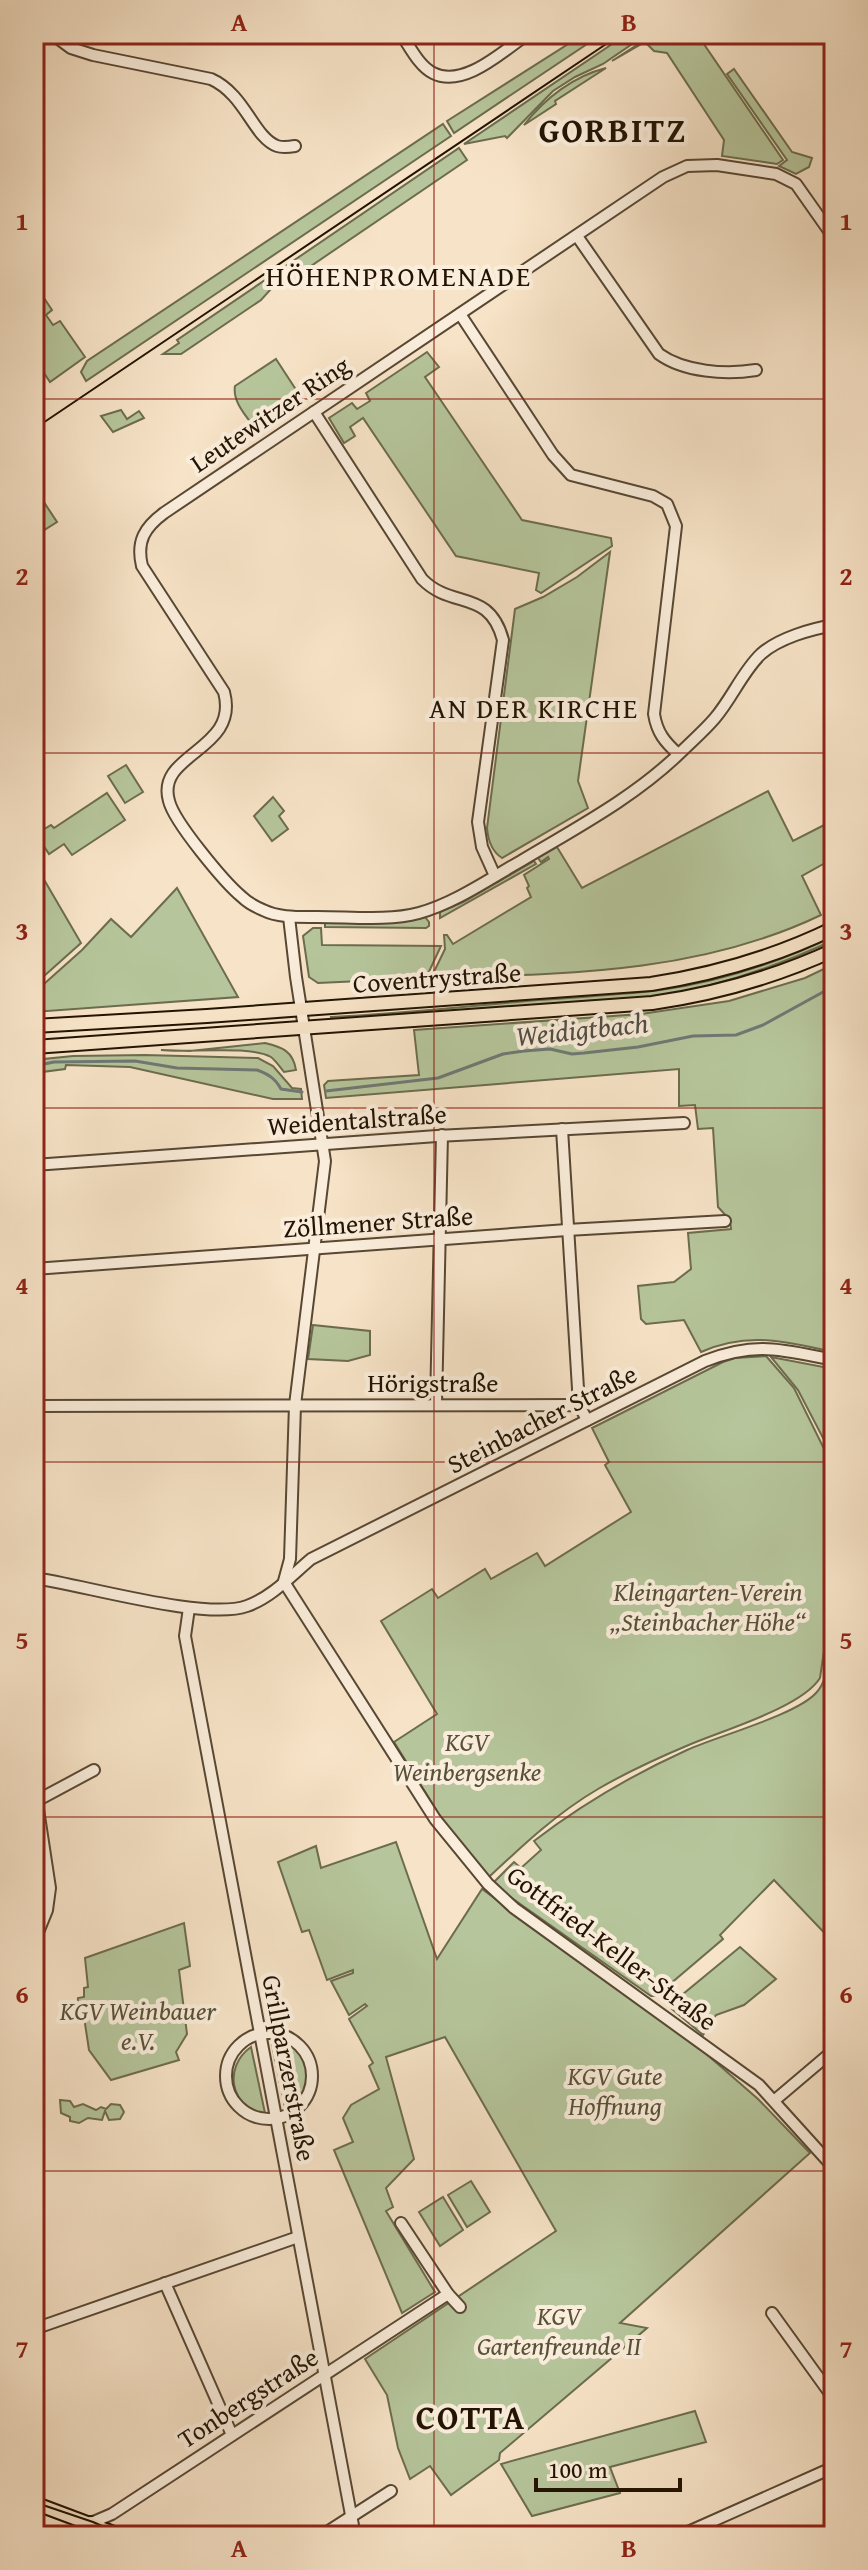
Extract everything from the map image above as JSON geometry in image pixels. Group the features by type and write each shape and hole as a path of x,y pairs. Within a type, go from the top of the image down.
{"main road":[{"name":"Coventrystraße","path":"34,1026 651,984 752,962 834,928"},
{"name":"Coventrystraße","path":"34,1047 615,1007 729,989 834,950"},
{"path":"34,2503 122,2536"},
{"name":"Tonbergstraße","path":"70,2536 91,2523"}],"street":[{"path":"52,34 71,48 93,55 211,79 225,85 268,142 280,148 295,146"},
{"path":"401,34 424,66 444,76 468,73 528,34"},
{"name":"Leutewitzer Ring","path":"834,238 809,201 788,180 754,169 717,165 680,168 151,523 139,545 142,566 227,701 227,715 218,734 181,763 172,776 168,789 169,802 179,821 243,898 265,911 289,917 390,917 415,914 471,890 650,779 715,718 762,653 794,636 834,625"},
{"path":"577,236 659,354 673,363 733,374 756,370"},
{"path":"460,314 553,455 571,475 653,496 667,504 676,526 654,714 656,727 664,742 678,754"},
{"path":"314,412 422,579 442,594 485,608 500,628 503,640 478,822 482,847 495,876"},
{"path":"284,1582 290,1559 295,1405 325,1161 289,917"},
{"name":"Weidentalstraße","path":"34,1165 442,1135 684,1123"},
{"path":"562,1129 579,1405 587,1420"},
{"path":"436,1404 442,1135"},
{"name":"Zöllmener Straße","path":"34,1269 725,1221"},
{"name":"Steinbacher Straße","path":"34,1578 189,1608 232,1610 246,1607 269,1596 311,1559 705,1361 744,1348 763,1347 834,1360"},
{"name":"Hörigstraße","path":"34,1406 579,1405"},
{"name":"Gottfried-Keller-Straße","path":"284,1582 435,1819 488,1884 514,1908 719,2055 775,2100 834,2168"},
{"name":"Grillparzerstraße","path":"189,1608 185,1636 355,2536"},
{"path":"38,1800 94,1770"},
{"path":"34,1783 50,1888 42,1926 34,1942"},
{"path":"260,2034 280,2034 290,2038 301,2047 309,2060 312,2077 310,2091 297,2109 276,2119 258,2118 241,2110 231,2099 225,2080 232,2053 242,2042 260,2034"},
{"path":"775,2100 834,2050"},
{"path":"401,2223 460,2307"},
{"path":"34,2329 298,2237"},
{"path":"165,2283 232,2435"},
{"name":"Tonbergstraße","path":"91,2523 112,2514 448,2294"},
{"path":"772,2313 834,2399"},
{"path":"679,2536 834,2467"},
{"path":"321,2536 391,2491"}],"green space":[{"path":"584,34 602,34 454,133 447,121"},
{"path":"627,34 697,34 783,160 777,164 722,156 724,140 667,53 654,51 645,42 612,61 643,41 641,38 603,64 553,91 507,138 464,144"},
{"path":"606,68 524,125 561,89 583,76"},
{"path":"734,69 792,152 812,158 809,167 796,174 779,166 787,160 727,74"},
{"path":"443,124 451,136 86,381 81,372 87,361"},
{"path":"459,148 467,160 308,268 280,279 261,300 181,354 163,354 179,343 177,340"},
{"path":"34,283 52,310 46,315 53,325 60,321 85,357 50,382 34,358"},
{"path":"427,352 439,367 425,377 522,520 611,538 612,546 541,593 536,590 539,573 456,556 363,418 350,427 355,436 344,443 329,418 352,403 357,409 370,401 366,393"},
{"path":"276,359 304,402 258,432 236,399 235,386"},
{"path":"121,410 127,419 139,411 144,418 113,432 101,416"},
{"path":"34,487 57,522 38,534 34,527"},
{"path":"610,552 578,781 588,808 502,858 491,845 487,828 515,609 577,577"},
{"path":"126,765 143,792 125,803 108,776"},
{"path":"768,791 793,841 834,820 834,858 802,876 821,915 727,949 679,960 580,972 431,978 445,949 444,935 453,944 531,897 524,875 549,859 541,862 538,858 557,847 582,888"},
{"path":"107,793 125,820 72,855 64,844 49,854 36,834 51,825 54,828"},
{"path":"273,797 284,811 279,816 288,829 272,841 254,816"},
{"path":"534,861 536,864 440,918 440,912"},
{"path":"34,871 39,871 81,943 34,985"},
{"path":"177,888 238,997 34,1012 35,992 111,919 131,937"},
{"path":"425,917 429,922 426,928 325,927 325,923 382,923"},
{"path":"313,928 321,928 322,945 441,946 426,978 318,983 309,977 303,936"},
{"path":"834,936 834,940 768,967 722,982 652,998 332,1022 331,1017 660,990 749,970"},
{"path":"834,964 834,1352 783,1342 751,1340 701,1352 684,1320 646,1324 641,1319 638,1286 674,1282 691,1269 688,1233 731,1229 730,1220 718,1207 713,1128 698,1129 695,1105 679,1106 679,1069 326,1098 324,1085 328,1081 419,1075 414,1030 641,1014 729,1001 805,978"},
{"path":"265,1043 286,1051 296,1070 284,1072 271,1057 262,1053 195,1051"},
{"path":"145,1055 258,1058 273,1066 292,1088 301,1089 302,1099 273,1099 130,1067 66,1065 65,1069 34,1073 34,1060"},
{"path":"313,1325 370,1331 370,1355 348,1361 308,1359"},
{"name":"Kleingarten-Verein „Steinbacher Höhe“","path":"766,1356 794,1388 834,1469 834,1602 831,1604 820,1678 811,1689 780,1708 667,1754 583,1798 554,1819 489,1877 447,1827 394,1742 437,1714 381,1621 432,1589 438,1598 485,1569 491,1579 537,1553 545,1566 631,1512 605,1465 609,1462 592,1428 723,1362"},
{"path":"771,1357 834,1369 834,1459 798,1390"},
{"path":"834,1628 834,1943 774,1880 720,1935 723,1939 656,1996 651,1996 506,1894 494,1882 514,1862 521,1868 541,1850 534,1841 608,1791 687,1750 775,1717 806,1701 821,1686"},
{"path":"396,1842 437,1959 482,1889 696,2045 758,2099 810,2153 620,2323 647,2328 500,2453 499,2460 451,2495 430,2466 410,2479 398,2448 387,2395 365,2359 556,2231 445,2037 386,2057 414,2159 386,2188 393,2207 386,2211 435,2292 402,2313 334,2150 353,2142 343,2118 351,2105 379,2089 369,2066 373,2063 349,2019 367,2006 365,2004 349,2015 331,1981 353,1973 353,1970 327,1980 309,1930 302,1932 278,1862 316,1846 321,1868"},
{"name":"KGV Weinbauer e.V.","path":"184,1923 190,1966 179,1970 187,2034 176,2052 179,2060 111,2080 89,2050 84,2017 71,2017 77,2011 78,1998 84,1997 84,1988 88,1987 85,1958"},
{"path":"740,1947 776,1979 744,2005 716,2015 703,2035 672,2009 671,2004"},
{"path":"286,2041 296,2047 302,2056 307,2076 302,2097 286,2112 272,2045"},
{"path":"251,2047 264,2115 244,2104 234,2086 236,2065"},
{"path":"60,2100 70,2101 74,2107 83,2104 96,2110 101,2107 106,2109 111,2104 120,2105 124,2112 120,2119 109,2120 105,2111 102,2120 88,2118 79,2123 70,2121 70,2117 61,2113"},
{"path":"471,2181 490,2212 467,2227 448,2195"},
{"path":"443,2197 463,2230 440,2246 419,2212"},
{"path":"695,2411 706,2442 610,2467 620,2493 532,2516 501,2464"}],"waterway":[{"name":"Weidigtbach","path":"326,1091 438,1078 503,1054 524,1051 550,1049 572,1054 638,1047 693,1036 736,1035 763,1025 834,986"},
{"name":"Weidigtbach","path":"34,1066 54,1062 135,1061 177,1068 257,1070 271,1077 281,1089 302,1092"}],"tram line":[{"path":"34,429 621,34"},
{"path":"34,2502 125,2536"}],"district":[{"name":"GORBITZ","path":"613,130"},
{"name":"HÖHENPROMENADE","path":"399,276"},
{"name":"AN DER KIRCHE","path":"534,708"},
{"name":"COTTA","path":"471,2417"}],"park label":[{"name":"KGV Weinbergsenke","path":"467,1757"},
{"name":"KGV Gute Hoffnung","path":"615,2091"},
{"name":"KGV Gartenfreunde II","path":"559,2331"}]}
